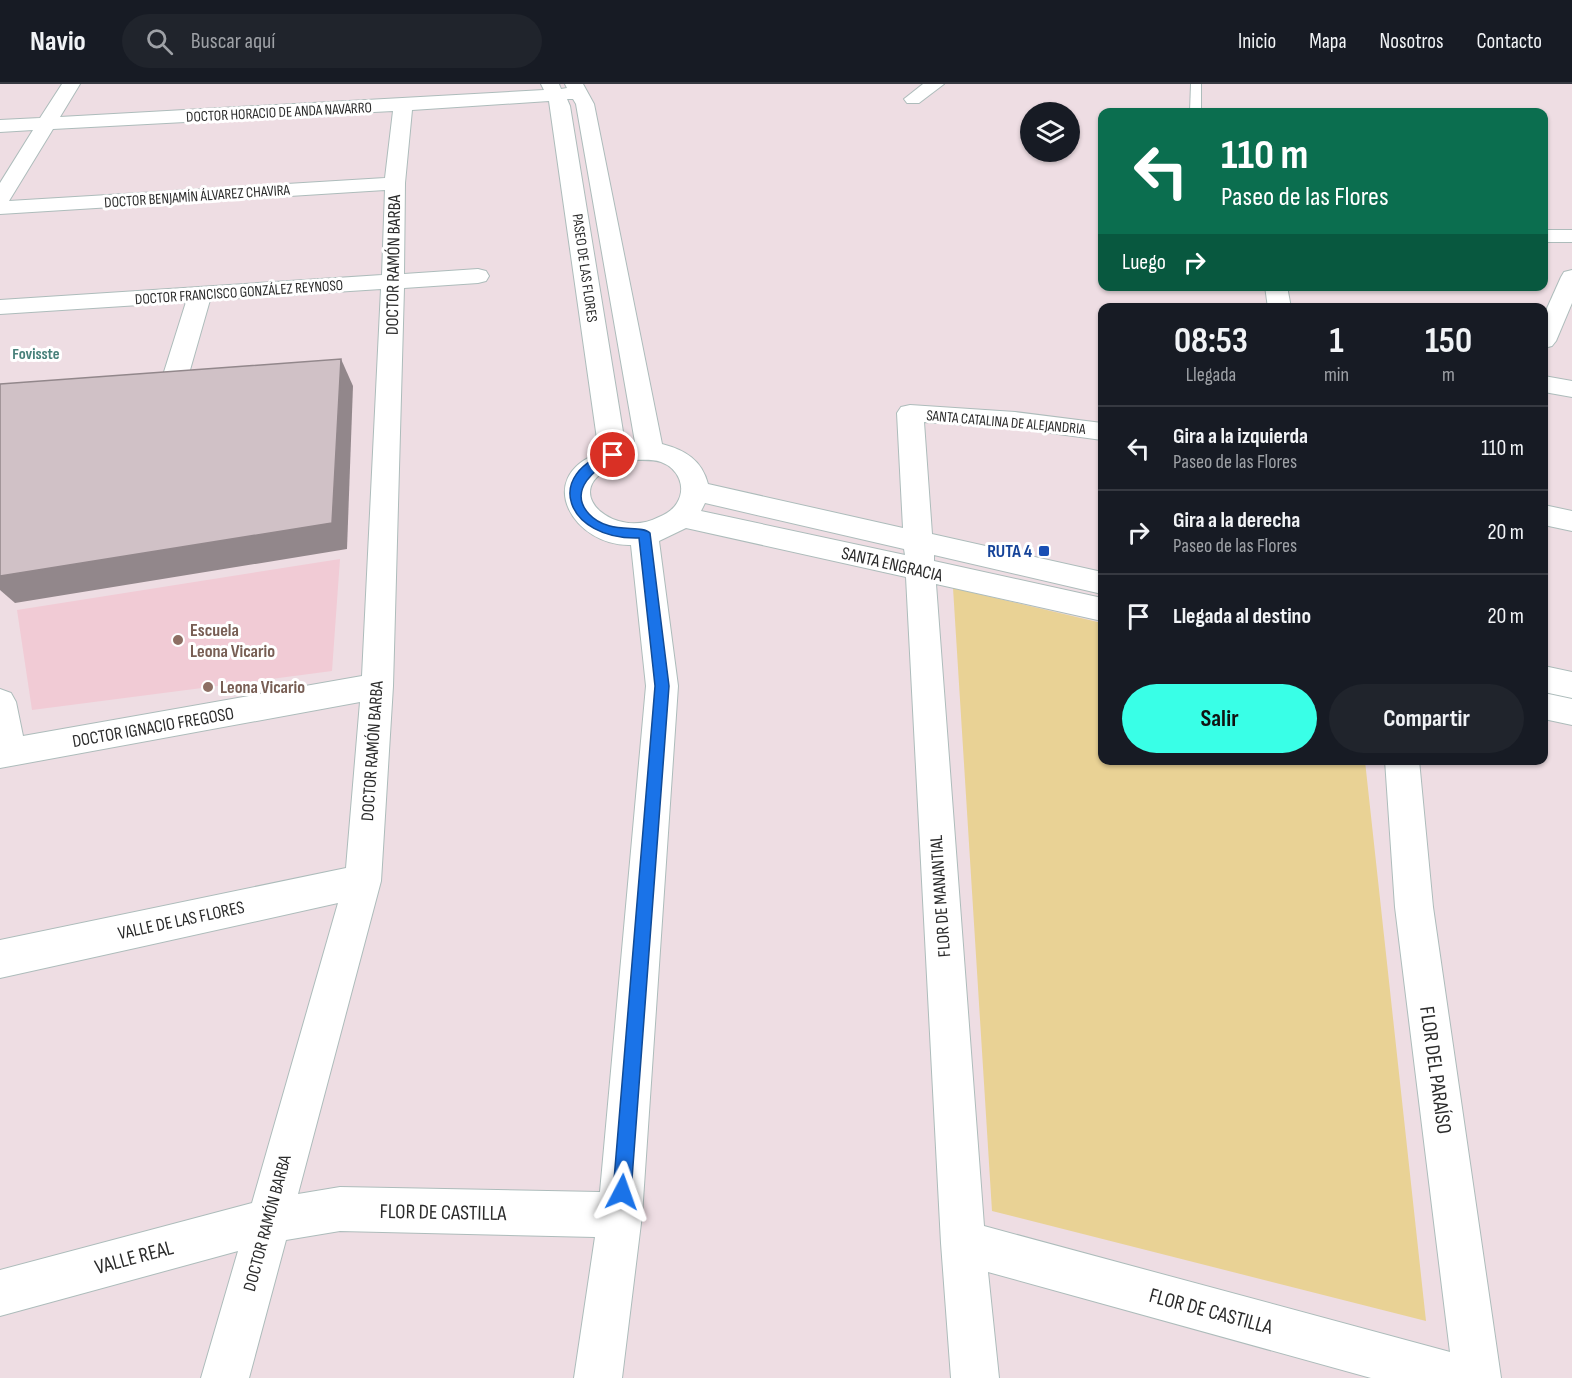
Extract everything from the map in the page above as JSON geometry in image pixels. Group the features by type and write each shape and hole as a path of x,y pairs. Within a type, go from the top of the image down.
{"street":[{"path":"0,199 71,84"},
{"path":"914,99 935,84"},
{"name":"DOCTOR HORACIO DE ANDA NAVARRO","path":"0,126 403,105 565,89"},
{"name":"PASEO DE LAS FLORES","path":"613,455 561,106 565,89 585,104 650,451"},
{"name":"DOCTOR RAMÓN BARBA","path":"225,1378 363,881 377,686 395,183 403,105"},
{"name":"DOCTOR BENJAMÍN ÁLVAREZ CHAVIRA","path":"0,208 395,183"},
{"path":"1548,236 1572,236"},
{"name":"DOCTOR FRANCISCO GONZÁLEZ REYNOSO","path":"0,307 200,296 478,276"},
{"path":"1548,331 1572,277"},
{"path":"171,391 200,296"},
{"path":"1548,385 1572,389"},
{"name":"SANTA CATALINA DE ALEJANDRIA","path":"909,413 1015,420 1098,431"},
{"name":"FLOR DE MANANTIAL","path":"909,413 963,1243 975,1378"},
{"path":"631,451 650,451 672,456 688,467 696,483 694,500 682,517 661,529 644,533 621,534 601,529 586,519 577,506 576,490 582,476 595,464 613,455 631,451"},
{"name":"SANTA ENGRACIA","path":"696,491 1098,608"},
{"path":"1548,516 1572,521"},
{"name":"SANTA ENGRACIA","path":"682,517 918,557 1098,582"},
{"path":"598,1378 620,1215 662,686 644,533"},
{"path":"1548,680 1572,685"},
{"name":"DOCTOR IGNACIO FREGOSO","path":"5,754 377,686"},
{"path":"0,702 5,754"},
{"path":"1548,707 1572,712"},
{"name":"FLOR DEL PARAÍSO","path":"1402,765 1414,907 1477,1378"},
{"name":"VALLE DE LAS FLORES","path":"0,959 363,881"},
{"name":"FLOR DE CASTILLA","path":"268,1221 340,1209 620,1215"},
{"name":"VALLE REAL","path":"0,1293 268,1221"},
{"name":"FLOR DE CASTILLA","path":"963,1243 1458,1378"}],"lane":[{"path":"1196,84 1196,108"}],"shaded area":[{"name":"Escuela Leona Vicario","path":"340,559 332,671 32,710 17,610"},
{"path":"953,588 1098,622 1098,765 1365,765 1426,1321 992,1211"}],"building":[{"path":"341,359 332,523 0,576 0,384"}],"place":[{"name":"RUTA 4","path":"1044,551"},
{"name":"Escuela Leona Vicario","path":"178,640"},
{"name":"Leona Vicario","path":"208,687"}],"district":[{"name":"Fovisste","path":"36,353"}],"route":[{"path":"613,455 595,464 582,476 576,490 577,506 586,519 601,529 621,534 644,533 662,686 622,1192"}]}
